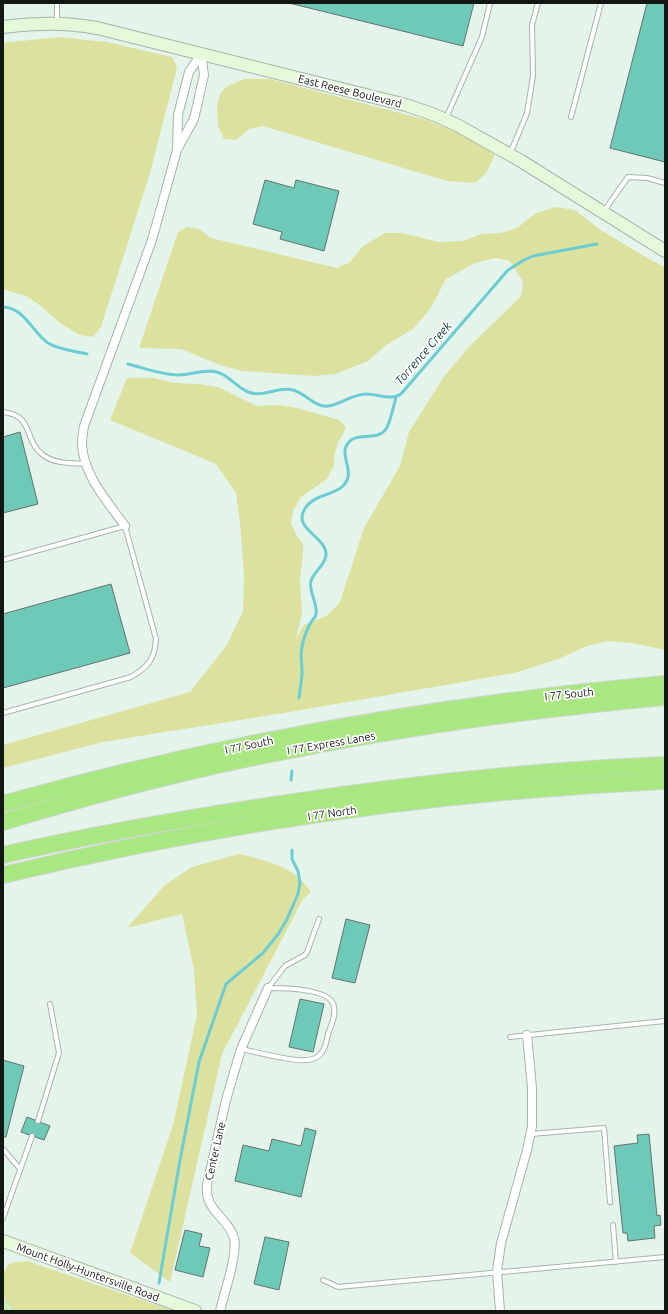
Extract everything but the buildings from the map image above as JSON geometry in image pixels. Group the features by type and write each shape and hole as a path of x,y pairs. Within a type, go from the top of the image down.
{"highway":[{"name":"I 77 South","path":"3,804 168,762 317,731 468,706 543,696 665,684"},
{"name":"I 77 Express Lanes","path":"3,822 171,776 319,744 469,719 665,697"},
{"path":"3,856 138,828 333,796 484,778 560,771 665,765"},
{"name":"I 77 North","path":"3,875 112,850 187,836 335,812 486,794 665,781"}],"street":[{"name":"East Reese Boulevard","path":"3,27 57,23 75,24 97,28 406,106 445,119 457,124 510,154 665,251"},
{"path":"177,150 178,115 189,72 201,54"},
{"path":"125,526 95,485 86,464 82,444 84,426 152,240 177,150 194,119 204,75 201,54"},
{"name":"Center Lane","path":"220,1311 233,1260 235,1245 231,1231 212,1209 206,1191 226,1100 241,1049 268,988"},
{"path":"500,1311 497,1271 502,1243 532,1126 532,1088 526,1035"},
{"name":"Mount Holly-Huntersville Road","path":"3,1241 169,1300 195,1311"}],"lane":[{"path":"57,3 57,23"},
{"path":"445,119 482,37 490,3"},
{"path":"510,154 527,113 533,76 532,25 538,3"},
{"path":"571,117 601,3"},
{"path":"603,213 628,177 647,178 665,183"},
{"path":"3,412 11,413 25,422 36,449 44,456 54,461 86,464"},
{"path":"3,560 125,526 156,639 155,651 151,660 144,670 132,677 3,713"},
{"path":"268,988 285,966 305,955 319,919"},
{"path":"241,1049 302,1060 312,1059 318,1056 324,1049 334,1016 332,1001 316,993 268,988"},
{"path":"38,1121 59,1053 50,1004"},
{"path":"510,1036 665,1021"},
{"path":"530,1134 604,1128 610,1202"},
{"path":"3,1218 32,1136"},
{"path":"3,1149 20,1169"},
{"path":"613,1225 616,1262"},
{"path":"322,1280 338,1287 497,1271 665,1257"}],"green space":[{"path":"58,37 107,42 172,57 177,68 150,173 101,327 93,337 80,335 60,323 28,297 3,289 3,43"},
{"path":"244,79 270,79 427,120 465,136 495,155 486,173 475,183 447,181 263,126 249,129 236,140 224,139 218,126 217,106 220,94 226,87"},
{"path":"556,207 575,210 599,229 665,267 665,650 632,643 607,641 584,647 561,658 515,673 284,713 103,742 3,768 3,745 190,692 227,645 243,611 244,575 236,493 216,464 110,420 127,378 153,378 174,383 199,384 218,387 257,406 278,405 297,408 339,420 346,428 338,443 335,452 334,465 327,479 301,497 293,511 291,524 303,544 300,578 302,613 296,639 304,625 328,615 340,602 364,528 400,466 409,432 443,378 467,349 521,296 523,282 510,261 496,258 475,263 446,279 431,308 413,329 385,346 368,361 336,374 313,376 242,371 220,365 181,349 139,348 178,232 187,227 199,229 211,238 337,268 350,262 363,246 385,233 402,233 439,242 463,241 481,234 501,233 517,228 536,213"},
{"path":"239,854 270,862 288,870 297,876 311,892 303,899 222,1054 170,1282 130,1253 173,1125 197,1015 194,970 182,914 127,928 165,885 192,867"},
{"path":"27,1261 174,1311 10,1311 5,1301 3,1288 5,1269 12,1263"}],"waterway":[{"name":"Torrence Creek","path":"128,364 173,375 208,371 217,372 248,392 259,394 288,389 302,394 315,403 324,406 337,404 361,394 388,397 397,396 401,394 508,270 533,256 597,244"},
{"name":"Torrence Creek","path":"3,307 11,308 23,316 48,343 62,349 87,354"},
{"path":"299,698 302,674 301,653 305,635 316,614 316,606 310,585 312,577 324,562 326,555 325,548 306,527 302,515 310,503 319,497 339,489 347,481 348,470 345,448 352,439 382,433 389,423 396,397"},
{"path":"291,780 292,771"},
{"path":"159,1283 180,1160 199,1062 226,984 263,953 279,933 298,894 300,883 298,871 292,859 292,850"}]}
